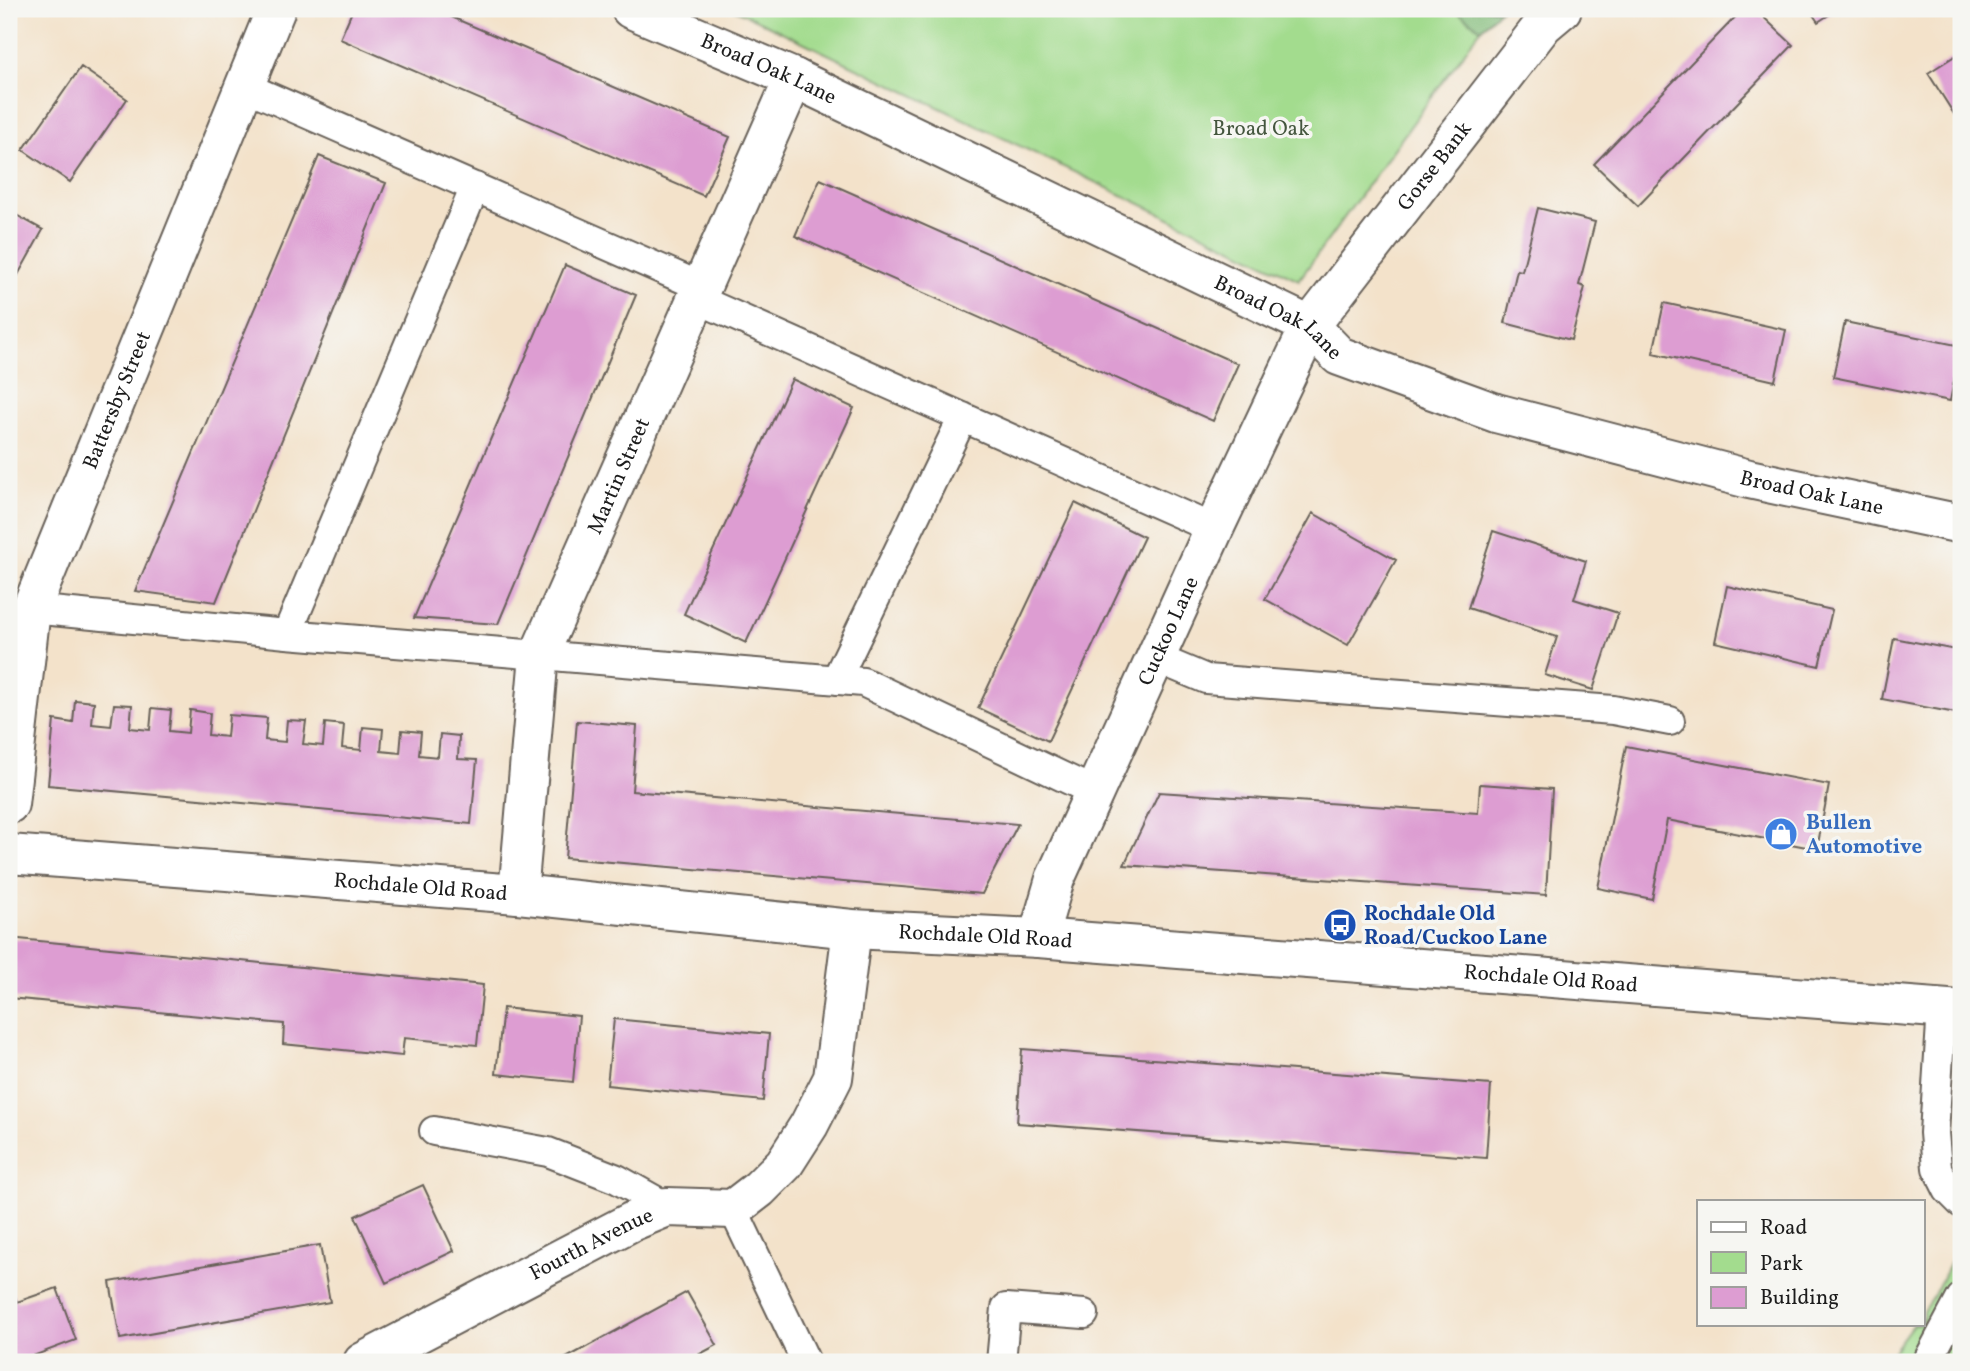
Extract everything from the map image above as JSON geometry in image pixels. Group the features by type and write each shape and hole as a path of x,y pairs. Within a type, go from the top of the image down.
{"street":[{"name":"Battersby Street","path":"9,804 31,609 276,9"},
{"name":"Broad Oak Lane","path":"631,9 794,78 1310,326 1339,356 1496,413 1749,479 1961,524"},
{"name":"Gorse Bank","path":"1310,326 1543,25 1562,9"},
{"name":"Martin Street","path":"518,894 539,654 794,78"},
{"name":"Cuckoo Lane","path":"1038,938 1055,879 1214,529 1310,326"},
{"name":"Rochdale Old Road","path":"9,854 518,894 852,929 1038,938 1952,1009"},
{"path":"733,1209 785,1164 833,1078 852,929"},
{"name":"Fourth Avenue","path":"363,1362 631,1222 667,1207 733,1209"}],"lane":[{"path":"244,86 475,187 963,417 1214,529"},
{"path":"287,634 475,187"},
{"path":"836,680 963,417"},
{"path":"31,609 287,634 863,682 1094,792"},
{"path":"1156,658 1206,678 1613,710 1670,721"},
{"path":"1952,1009 1934,1133 1937,1168 1948,1190 1961,1203"},
{"path":"434,1131 548,1152 617,1179 667,1207"},
{"path":"733,1209 806,1362"},
{"path":"1927,1362 1961,1298"},
{"path":"1001,1362 1006,1308 1084,1314"}],"green space":[{"name":"Broad Oak","path":"734,9 1454,9 1481,29 1299,280"},
{"path":"1454,9 1501,9 1481,29"},
{"path":"1961,1240 1961,1362 1885,1362 1912,1326 1924,1326 1924,1310"}],"building":[{"path":"353,9 433,9 730,137 704,196 340,39"},
{"path":"1743,9 1755,9 1793,45 1638,206 1594,164"},
{"path":"1809,9 1838,9 1818,22"},
{"path":"1961,52 1961,125 1928,73"},
{"path":"81,67 127,99 70,182 23,150"},
{"path":"319,156 386,183 216,602 135,591"},
{"path":"820,179 1238,364 1213,421 795,236"},
{"path":"1538,208 1595,222 1579,285 1585,287 1571,340 1505,323 1517,270 1522,271"},
{"path":"9,211 43,230 9,291"},
{"path":"565,265 636,295 498,624 414,618"},
{"path":"1664,303 1786,330 1775,381 1653,353"},
{"path":"1845,322 1961,346 1950,401 1833,377"},
{"path":"792,379 854,408 746,643 684,614"},
{"path":"1075,503 1144,537 1048,741 978,708"},
{"path":"1313,513 1396,560 1348,645 1265,599"},
{"path":"1493,531 1586,561 1574,599 1618,613 1593,690 1545,675 1557,637 1468,608"},
{"path":"1727,586 1832,610 1819,666 1715,642"},
{"path":"1894,638 1961,651 1961,714 1882,699"},
{"path":"75,700 94,702 92,724 111,726 114,704 132,705 130,728 150,730 152,708 171,710 169,731 188,733 190,710 210,713 208,735 227,737 229,715 267,718 265,740 285,742 287,720 306,721 303,744 323,746 325,723 344,725 342,748 361,750 363,727 383,729 381,751 400,753 402,730 421,732 419,755 438,757 440,734 459,736 458,759 477,760 471,824 48,785 54,720 73,723"},
{"path":"577,721 637,726 632,791 1018,824 982,894 565,858"},
{"name":"Bullen Automotive","path":"1626,746 1829,785 1817,849 1667,820 1652,899 1598,888"},
{"path":"1480,784 1552,789 1546,895 1124,865 1159,792 1478,813"},
{"path":"9,938 483,985 477,1045 404,1038 402,1056 283,1044 284,1024 9,998"},
{"path":"503,1008 579,1016 573,1082 496,1074"},
{"path":"614,1019 769,1034 763,1101 607,1085"},
{"path":"1022,1049 1491,1085 1486,1158 1017,1123"},
{"path":"423,1185 454,1251 386,1283 355,1216"},
{"path":"320,1245 330,1302 120,1339 110,1282"},
{"path":"9,1282 17,1302 57,1288 76,1340 17,1362 9,1362"},
{"path":"687,1292 717,1345 685,1362 559,1362"}],"place":[{"name":"Bullen Automotive","path":"1781,834"},
{"name":"Rochdale Old Road/Cuckoo Lane","path":"1340,925"}]}
